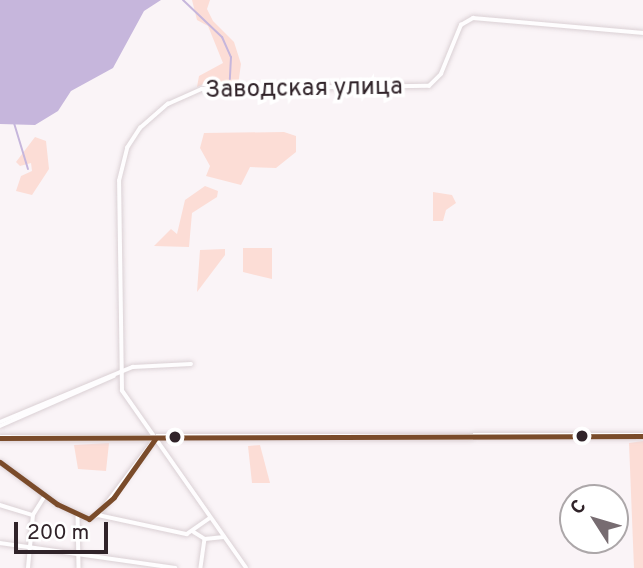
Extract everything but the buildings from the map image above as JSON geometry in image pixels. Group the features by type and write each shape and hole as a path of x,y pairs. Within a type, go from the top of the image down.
{"street":[{"name":"Заводская улица","path":"121,370 120,169 140,128 168,104 210,88 429,86 441,74 461,25 473,18 643,33"},
{"path":"0,424 121,370 191,365"},
{"path":"121,370 122,391 246,568"},
{"path":"0,438 643,436"},
{"path":"81,524 98,515 155,439"},
{"path":"0,463 45,496 89,519"},
{"path":"28,568 33,515 45,496"},
{"path":"0,505 33,515"},
{"path":"78,514 82,554 79,568"},
{"path":"98,515 194,532 205,540 224,537"},
{"path":"194,532 211,517"},
{"path":"201,568 205,540"},
{"path":"0,543 176,568"}],"shaded area":[{"path":"0,0 161,0 144,11 113,68 71,91 58,111 35,125 0,124"},
{"path":"192,0 210,0 207,9 213,21 234,42 241,64 238,85 212,81 197,87 199,76 223,63 208,26 197,20"},
{"path":"284,132 296,136 296,152 276,168 250,167 241,185 206,176 210,166 200,148 204,133"},
{"path":"35,137 46,141 49,169 32,195 16,191 21,176 32,171 31,163 20,166 16,162"},
{"path":"205,186 218,191 217,197 192,213 189,247 154,246 171,229 177,234 185,200"},
{"path":"433,192 452,195 456,203 446,210 443,221 433,221"},
{"path":"243,248 272,248 272,279 243,272"},
{"path":"225,249 225,255 197,292 200,250"},
{"path":"643,441 643,568 634,568 629,443"},
{"path":"109,443 106,471 78,469 74,445"},
{"path":"260,445 270,483 252,483 248,446"}],"waterway":[{"path":"183,0 222,37 231,57 230,79"},
{"path":"14,123 28,169"}],"transit line":[{"path":"0,438 643,436"},
{"path":"0,462 57,504 89,519 114,497 155,439"}]}
